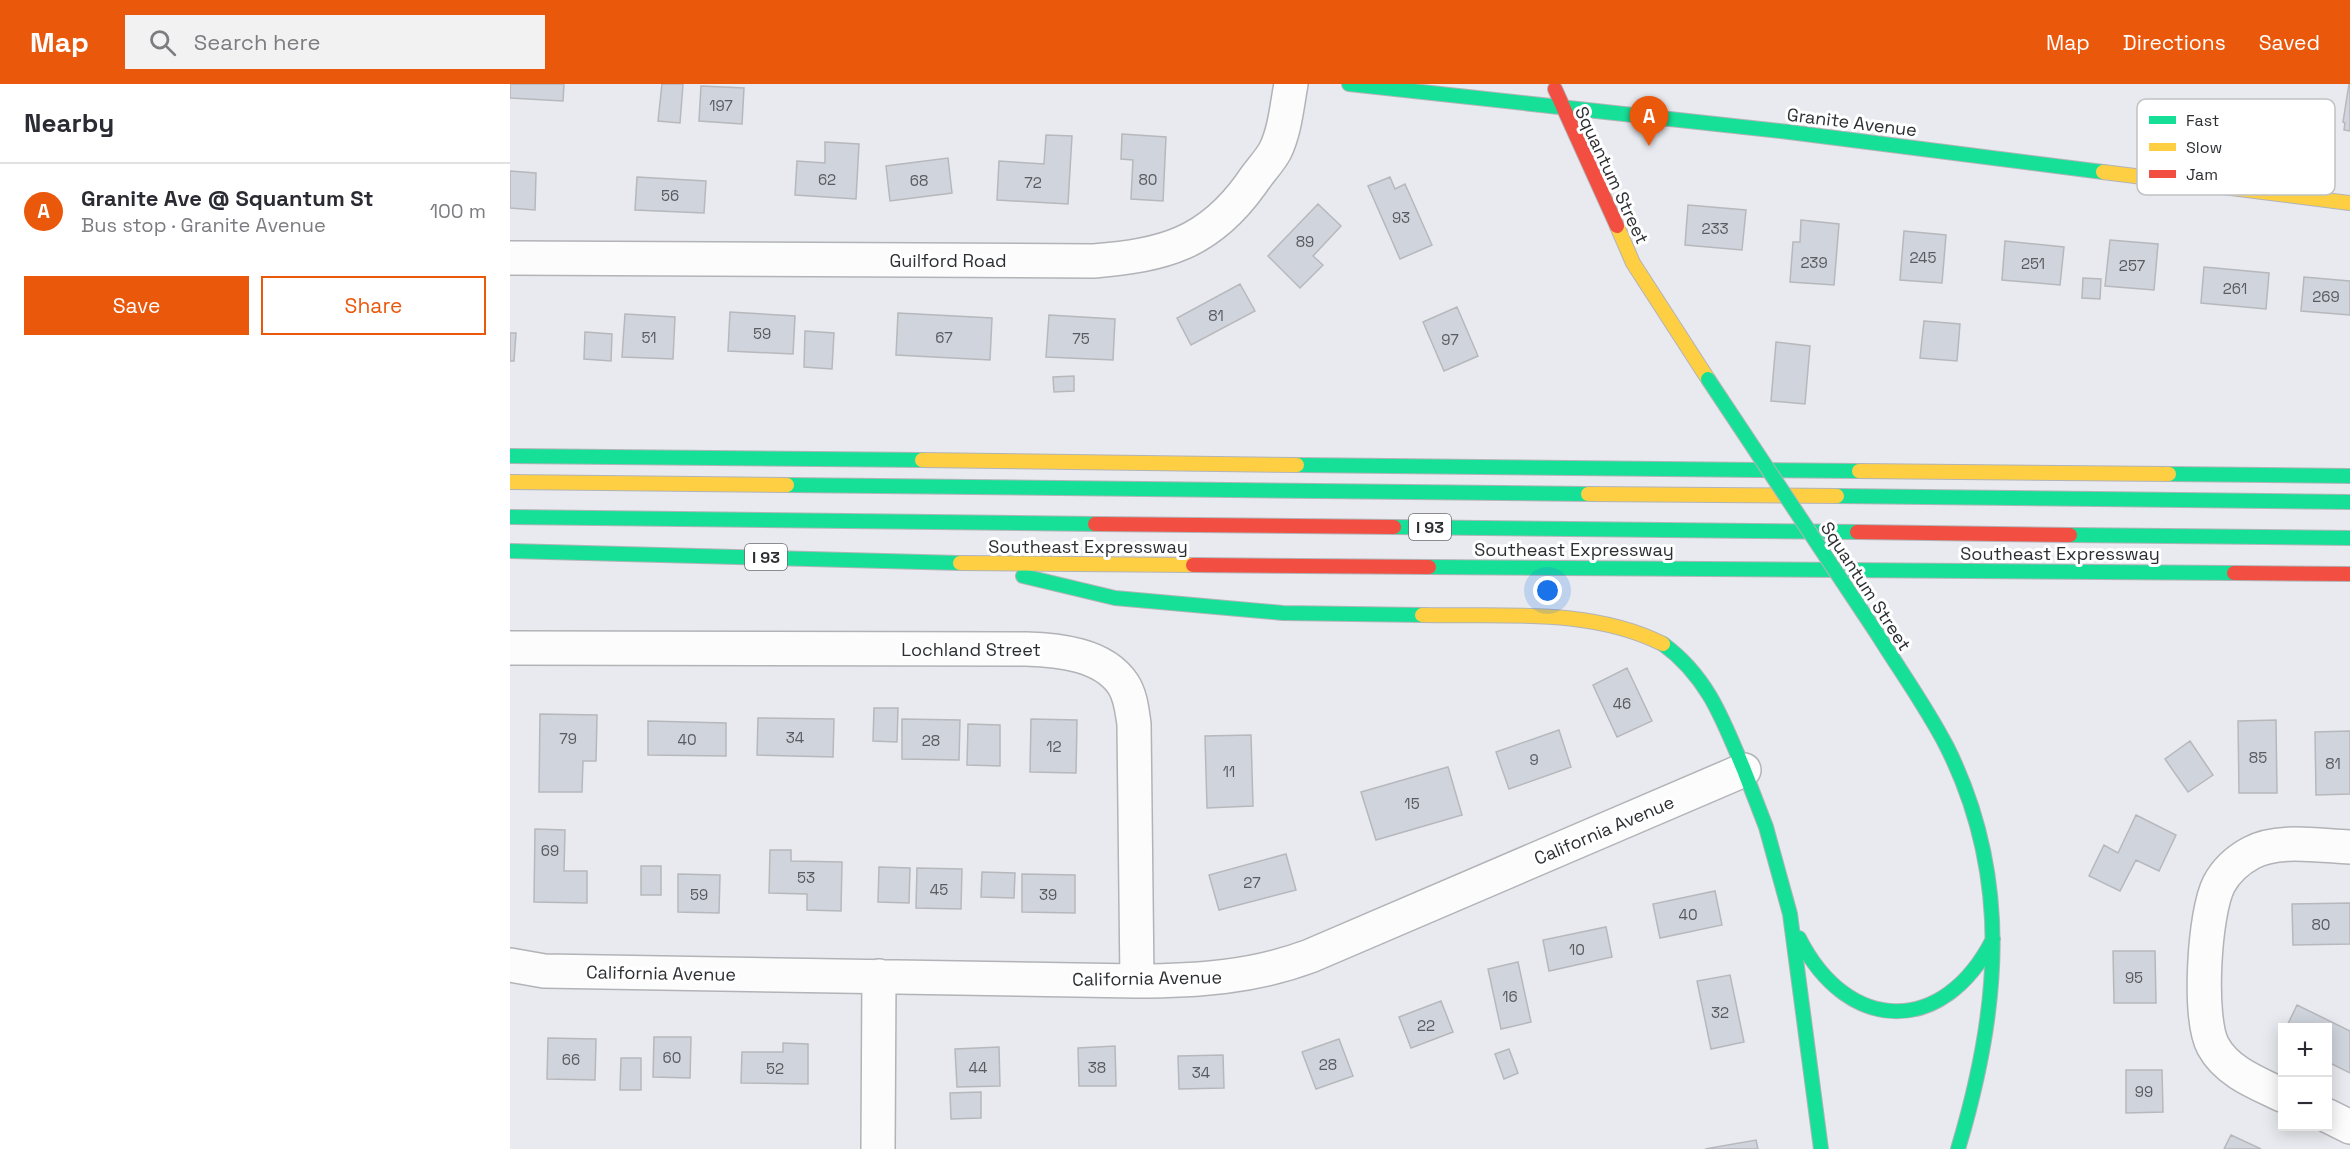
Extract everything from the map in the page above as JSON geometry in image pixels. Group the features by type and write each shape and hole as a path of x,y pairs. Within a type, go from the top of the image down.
{"main road":[{"name":"Granite Avenue","path":"1349,84 1560,105 2137,177"},
{"name":"Squantum Street","path":"1553,84 1560,105 1633,263 1878,635 1942,738 1966,790 1991,881 1995,933 1994,981 1985,1052 1958,1149"},
{"name":"Granite Avenue","path":"2286,195 2350,203"},
{"path":"510,456 2350,476"},
{"name":"I 93","path":"510,482 2350,502"},
{"name":"I 93","path":"510,517 2350,538"},
{"name":"Southeast Expressway","path":"510,551 969,562 2350,574"},
{"path":"969,562 1115,598 1283,613 1570,618 1619,625 1662,643 1681,657 1698,675 1720,714 1744,770 1769,837 1790,914 1807,956 1833,987 1866,1005 1885,1009 1920,1007 1953,994 1968,982 1980,965 1995,933"},
{"path":"1790,914 1821,1149"}],"street":[{"name":"Guilford Road","path":"510,258 1094,261 1147,255 1189,242 1218,221 1240,200 1275,150 1291,84"},
{"name":"Lochland Street","path":"510,648 1026,649 1071,653 1109,670 1123,684 1131,704 1134,724 1137,981"},
{"name":"California Avenue","path":"510,965 544,972 1137,981 1225,977 1284,965 1744,770"},
{"path":"2278,1092 2235,1070 2213,1046 2207,1031 2205,984 2208,920 2213,900 2219,884 2228,871 2240,859 2254,851 2271,846 2350,847"},
{"path":"878,1149 879,976"},
{"path":"2332,1118 2350,1127"}],"building":[{"path":"510,84 564,84 563,101 510,98"},
{"path":"662,84 683,84 680,123 658,121"},
{"path":"2349,84 2350,131 2344,130 2345,123 2343,122"},
{"path":"701,86 744,88 742,124 699,121"},
{"path":"1122,134 1166,137 1163,201 1131,199 1133,160 1121,159"},
{"path":"1046,135 1072,136 1068,204 997,200 999,161 1044,164"},
{"path":"825,142 859,144 856,199 795,195 797,161 825,163"},
{"path":"948,158 952,193 890,201 886,166"},
{"path":"510,171 536,173 535,210 510,208"},
{"path":"637,177 706,181 704,213 635,210"},
{"path":"1390,177 1395,189 1405,184 1432,245 1400,259 1368,186"},
{"path":"1318,204 1341,226 1313,256 1323,265 1300,288 1268,256"},
{"path":"1688,205 1746,210 1742,250 1685,245"},
{"path":"1801,220 1839,224 1834,285 1790,282 1793,242 1800,242"},
{"path":"1904,231 1946,235 1942,283 1900,280"},
{"path":"2110,240 2158,244 2154,290 2105,286"},
{"path":"2005,241 2064,247 2060,285 2002,280"},
{"path":"2204,267 2269,273 2266,309 2201,303"},
{"path":"2304,277 2350,281 2350,315 2301,311"},
{"path":"2083,278 2101,279 2100,299 2082,298"},
{"path":"1240,284 1255,311 1191,345 1177,318"},
{"path":"1457,307 1478,356 1444,371 1423,322"},
{"path":"730,312 795,316 793,354 728,351"},
{"path":"898,313 992,318 990,360 896,355"},
{"path":"625,314 675,317 673,359 622,357"},
{"path":"1049,315 1115,319 1113,360 1046,357"},
{"path":"1924,321 1960,324 1957,361 1920,358"},
{"path":"805,331 834,333 832,369 804,367"},
{"path":"585,332 612,334 611,361 584,359"},
{"path":"510,333 516,333 514,361 510,361"},
{"path":"1776,342 1810,346 1805,404 1771,401"},
{"path":"1074,376 1074,391 1054,392 1053,377"},
{"path":"1627,668 1652,721 1617,737 1593,685"},
{"path":"874,708 898,708 897,742 873,741"},
{"path":"540,714 597,715 596,761 583,761 582,792 539,792"},
{"path":"758,718 834,719 833,757 757,755"},
{"path":"902,719 960,720 959,760 902,759"},
{"path":"1031,719 1077,720 1076,773 1030,772"},
{"path":"2276,720 2277,793 2239,793 2238,721"},
{"path":"648,721 726,723 726,756 648,755"},
{"path":"968,724 1000,725 1000,766 967,765"},
{"path":"1559,730 1571,767 1509,789 1496,752"},
{"path":"2350,731 2350,794 2316,795 2315,732"},
{"path":"1251,735 1253,806 1207,808 1205,736"},
{"path":"2190,741 2213,775 2188,792 2165,759"},
{"path":"1448,767 1462,815 1376,840 1361,792"},
{"path":"2136,815 2176,835 2159,871 2136,860 2120,891 2089,876 2104,845 2118,853"},
{"path":"535,829 565,830 564,871 587,871 587,903 534,902"},
{"path":"770,850 791,850 791,861 842,862 841,911 807,910 807,894 769,893"},
{"path":"1286,854 1296,890 1219,910 1209,875"},
{"path":"641,866 661,866 661,895 641,895"},
{"path":"879,867 910,868 909,903 878,902"},
{"path":"917,868 962,869 961,909 916,908"},
{"path":"982,872 1015,873 1014,898 981,897"},
{"path":"678,874 720,875 719,913 678,912"},
{"path":"1022,874 1075,875 1075,913 1022,912"},
{"path":"1715,891 1722,925 1660,938 1653,904"},
{"path":"2350,903 2350,944 2293,945 2292,904"},
{"path":"1606,927 1612,957 1549,971 1543,940"},
{"path":"2113,951 2155,951 2156,1003 2114,1003"},
{"path":"1518,962 1531,1022 1501,1029 1488,969"},
{"path":"1730,975 1744,1042 1711,1049 1697,981"},
{"path":"1441,1001 1453,1032 1411,1048 1399,1017"},
{"path":"2297,1005 2350,1031 2350,1073 2332,1064 2332,1023 2288,1023"},
{"path":"654,1037 691,1037 690,1078 653,1077"},
{"path":"548,1038 596,1039 595,1080 547,1079"},
{"path":"1339,1039 1353,1076 1316,1089 1302,1052"},
{"path":"783,1043 808,1044 808,1084 741,1083 742,1052 783,1052"},
{"path":"1115,1046 1116,1086 1079,1086 1078,1048"},
{"path":"999,1047 1000,1086 957,1087 955,1049"},
{"path":"1509,1049 1518,1073 1504,1079 1495,1054"},
{"path":"1223,1055 1224,1088 1179,1089 1178,1056"},
{"path":"621,1058 641,1058 641,1090 620,1090"},
{"path":"2126,1070 2162,1070 2163,1112 2126,1113"},
{"path":"981,1092 981,1118 951,1119 950,1093"},
{"path":"2231,1135 2261,1149 2224,1149"},
{"path":"1756,1140 1758,1149 1705,1149"}],"traffic: fast":[{"path":"1349,84 1789,132 2103,172"},
{"path":"1708,379 1878,635"},
{"path":"510,456 922,460"},
{"path":"1297,465 1859,471"},
{"path":"2169,474 2350,476"},
{"path":"787,485 1588,494"},
{"path":"1837,496 2350,502"},
{"path":"510,517 1095,524"},
{"path":"1394,527 1857,532"},
{"path":"2070,535 2350,538"},
{"path":"510,551 960,563"},
{"path":"1429,567 2234,573"},
{"path":"1023,576 1115,598 1283,613 1422,615"},
{"path":"1878,635 1947,747 1968,797 1982,846 1990,896 1993,946 1990,997 1983,1047 1958,1149"},
{"path":"1663,644 1679,657 1703,685 1721,717 1744,770"},
{"path":"1744,770 1766,827 1790,914 1821,1149"},
{"path":"1799,938 1819,970 1843,993 1869,1007 1896,1011 1923,1007 1949,993 1973,971 1993,939"}],"traffic: slow":[{"path":"2103,172 2137,176"},
{"path":"2286,195 2350,203"},
{"path":"1617,226 1633,263 1708,379"},
{"path":"922,460 1297,465"},
{"path":"1859,471 2169,474"},
{"path":"510,482 787,485"},
{"path":"1588,494 1837,496"},
{"path":"960,563 1193,565"},
{"path":"1422,615 1514,615 1576,619 1635,632 1663,644"}],"traffic: jam":[{"path":"1555,89 1617,226"},
{"path":"1095,524 1394,527"},
{"path":"1857,532 2070,535"},
{"path":"1193,565 1429,567"},
{"path":"2234,573 2350,574"}],"place":[{"name":"Granite Ave @ Squantum St","path":"1649,146"}]}
